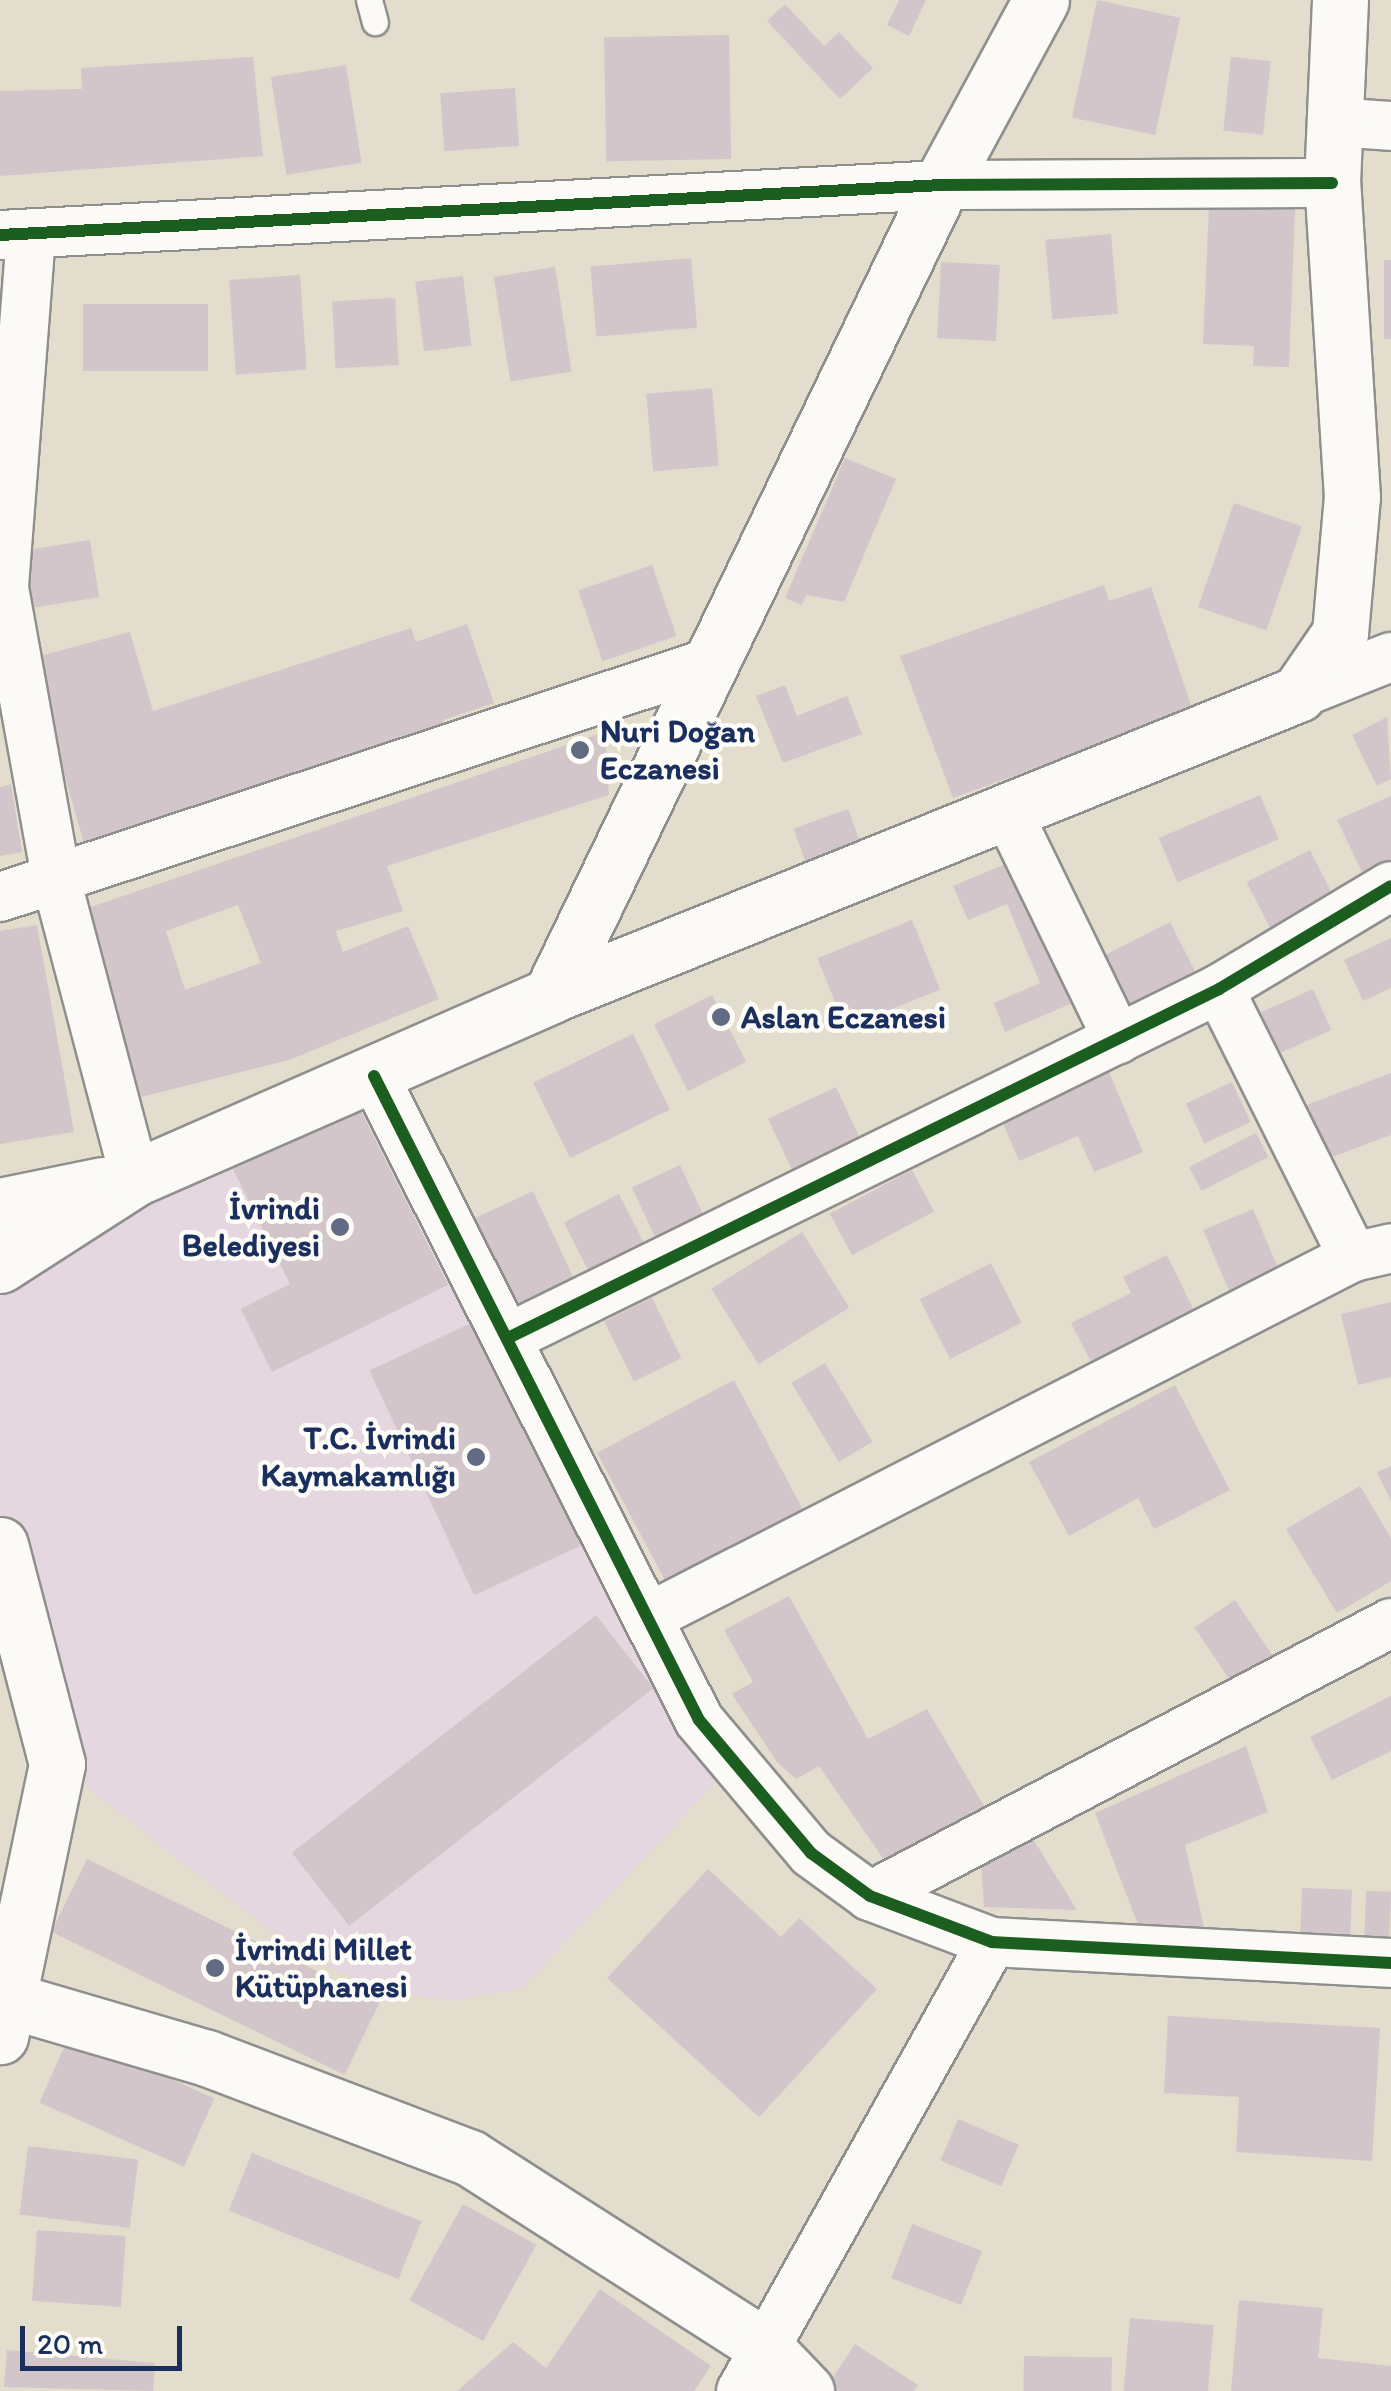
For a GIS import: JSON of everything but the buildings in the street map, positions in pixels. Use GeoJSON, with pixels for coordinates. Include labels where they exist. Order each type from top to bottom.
{"type":"FeatureCollection","features":[{"type":"Feature","properties":{"kind":"main road"},"geometry":{"type":"LineString","coordinates":[[552,995],[941,185],[1041,0]]}},
{"type":"Feature","properties":{"kind":"main road"},"geometry":{"type":"LineString","coordinates":[[0,1264],[135,1178],[552,995],[1298,694],[1340,633],[1352,496],[1332,183],[1340,0]]}},
{"type":"Feature","properties":{"kind":"main road"},"geometry":{"type":"LineString","coordinates":[[0,1206],[135,1178]]}},
{"type":"Feature","properties":{"kind":"main road"},"geometry":{"type":"LineString","coordinates":[[0,1545],[57,1764],[47,1844],[1,2007],[207,2058],[470,2158],[751,2368],[806,2391]]}},
{"type":"Feature","properties":{"kind":"street"},"geometry":{"type":"LineString","coordinates":[[1334,122],[1391,126]]}},
{"type":"Feature","properties":{"kind":"street"},"geometry":{"type":"LineString","coordinates":[[135,1178],[57,883],[4,588],[15,235],[941,185],[1332,183]]}},
{"type":"Feature","properties":{"kind":"street"},"geometry":{"type":"LineString","coordinates":[[1298,694],[1391,657]]}},
{"type":"Feature","properties":{"kind":"street"},"geometry":{"type":"LineString","coordinates":[[0,896],[57,883],[709,663]]}},
{"type":"Feature","properties":{"kind":"street"},"geometry":{"type":"LineString","coordinates":[[1006,812],[1118,1040]]}},
{"type":"Feature","properties":{"kind":"street"},"geometry":{"type":"LineString","coordinates":[[508,1338],[1219,989],[1391,886]]}},
{"type":"Feature","properties":{"kind":"street"},"geometry":{"type":"LineString","coordinates":[[651,1616],[1372,1253],[1219,989]]}},
{"type":"Feature","properties":{"kind":"street"},"geometry":{"type":"LineString","coordinates":[[374,1076],[651,1616],[699,1720],[811,1853],[870,1896],[992,1942],[1391,1963]]}},
{"type":"Feature","properties":{"kind":"street"},"geometry":{"type":"LineString","coordinates":[[870,1896],[1391,1623]]}},
{"type":"Feature","properties":{"kind":"street"},"geometry":{"type":"LineString","coordinates":[[751,2368],[992,1942]]}},
{"type":"Feature","properties":{"kind":"shaded area"},"geometry":{"type":"Polygon","coordinates":[[[374,1076],[734,1763],[521,1989],[450,2001],[386,1990],[306,1959],[57,1764],[0,1545],[0,1265],[374,1076]]]}},
{"type":"Feature","properties":{"kind":"cycle path"},"geometry":{"type":"LineString","coordinates":[[0,235],[941,185],[1332,183]]}},
{"type":"Feature","properties":{"kind":"cycle path"},"geometry":{"type":"LineString","coordinates":[[508,1338],[1219,989],[1391,886]]}},
{"type":"Feature","properties":{"kind":"cycle path"},"geometry":{"type":"LineString","coordinates":[[374,1076],[699,1720],[811,1853],[870,1896],[992,1942],[1391,1963]]}},
{"type":"Feature","properties":{"kind":"place","name":"Nuri Doğan Eczanesi"},"geometry":{"type":"Point","coordinates":[580,750]}},
{"type":"Feature","properties":{"kind":"place","name":"Aslan Eczanesi"},"geometry":{"type":"Point","coordinates":[721,1017]}},
{"type":"Feature","properties":{"kind":"place","name":"İvrindi Belediyesi"},"geometry":{"type":"Point","coordinates":[340,1227]}},
{"type":"Feature","properties":{"kind":"place","name":"T.C. İvrindi Kaymakamlığı"},"geometry":{"type":"Point","coordinates":[476,1457]}},
{"type":"Feature","properties":{"kind":"place","name":"İvrindi Millet Kütüphanesi"},"geometry":{"type":"Point","coordinates":[215,1968]}}]}
